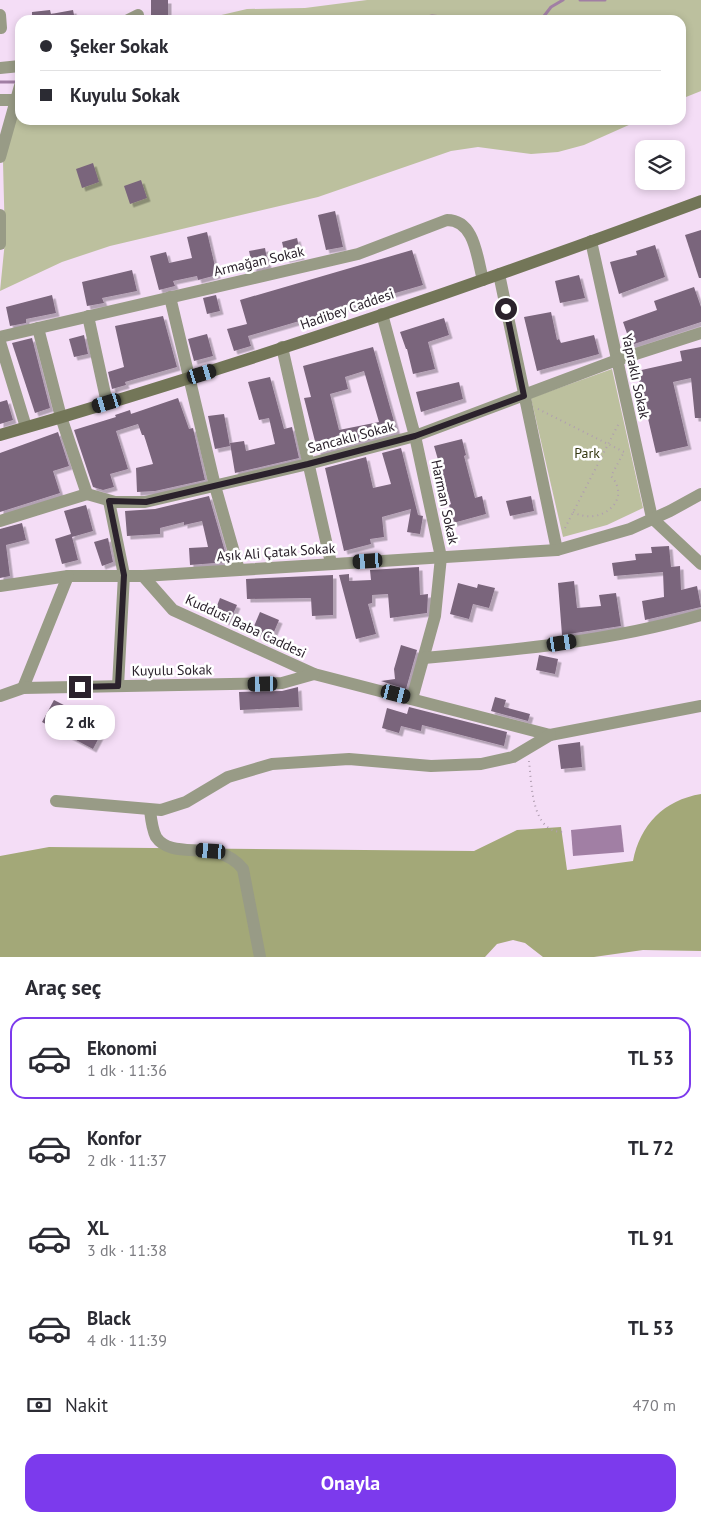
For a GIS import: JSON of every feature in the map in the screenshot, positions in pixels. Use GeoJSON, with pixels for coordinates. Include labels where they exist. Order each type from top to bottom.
{"type":"FeatureCollection","features":[{"type":"Feature","properties":{"kind":"main road","name":"Hadibey Caddesi"},"geometry":{"type":"LineString","coordinates":[[0,435],[282,348],[483,280],[701,201]]}},
{"type":"Feature","properties":{"kind":"street"},"geometry":{"type":"LineString","coordinates":[[0,68],[15,66]]}},
{"type":"Feature","properties":{"kind":"street"},"geometry":{"type":"LineString","coordinates":[[0,100],[15,100]]}},
{"type":"Feature","properties":{"kind":"street"},"geometry":{"type":"LineString","coordinates":[[0,158],[15,104]]}},
{"type":"Feature","properties":{"kind":"street"},"geometry":{"type":"LineString","coordinates":[[0,215],[0,244]]}},
{"type":"Feature","properties":{"kind":"street","name":"Armağan Sokak"},"geometry":{"type":"LineString","coordinates":[[0,336],[358,254],[447,220],[463,224],[469,232],[483,280]]}},
{"type":"Feature","properties":{"kind":"street","name":"Yapraklı Sokak"},"geometry":{"type":"LineString","coordinates":[[591,241],[652,518]]}},
{"type":"Feature","properties":{"kind":"street"},"geometry":{"type":"LineString","coordinates":[[499,274],[557,550]]}},
{"type":"Feature","properties":{"kind":"street"},"geometry":{"type":"LineString","coordinates":[[170,297],[215,486],[239,570]]}},
{"type":"Feature","properties":{"kind":"street","name":"Harman Sokak"},"geometry":{"type":"LineString","coordinates":[[382,314],[415,436],[441,557],[435,616],[412,699]]}},
{"type":"Feature","properties":{"kind":"street"},"geometry":{"type":"LineString","coordinates":[[88,316],[107,403]]}},
{"type":"Feature","properties":{"kind":"street"},"geometry":{"type":"LineString","coordinates":[[0,521],[87,494],[62,417],[38,328]]}},
{"type":"Feature","properties":{"kind":"street","name":"Sancaklı Sokak"},"geometry":{"type":"LineString","coordinates":[[87,494],[109,501],[146,502],[308,464],[415,436],[525,400],[617,360],[701,333]]}},
{"type":"Feature","properties":{"kind":"street"},"geometry":{"type":"LineString","coordinates":[[0,342],[26,427]]}},
{"type":"Feature","properties":{"kind":"street"},"geometry":{"type":"LineString","coordinates":[[282,348],[331,564]]}},
{"type":"Feature","properties":{"kind":"street","name":"Aşık Ali Çatak Sokak"},"geometry":{"type":"LineString","coordinates":[[143,576],[557,550],[605,538],[670,511],[701,494]]}},
{"type":"Feature","properties":{"kind":"street"},"geometry":{"type":"LineString","coordinates":[[109,501],[124,575],[118,686]]}},
{"type":"Feature","properties":{"kind":"street"},"geometry":{"type":"LineString","coordinates":[[652,518],[701,564]]}},
{"type":"Feature","properties":{"kind":"street"},"geometry":{"type":"LineString","coordinates":[[0,586],[68,576],[143,576]]}},
{"type":"Feature","properties":{"kind":"street"},"geometry":{"type":"LineString","coordinates":[[23,688],[68,576]]}},
{"type":"Feature","properties":{"kind":"street","name":"Kuddusi Baba Caddesi"},"geometry":{"type":"LineString","coordinates":[[143,576],[173,610],[314,674],[550,735]]}},
{"type":"Feature","properties":{"kind":"street"},"geometry":{"type":"LineString","coordinates":[[424,658],[594,638],[642,630],[701,615]]}},
{"type":"Feature","properties":{"kind":"street","name":"Kuyulu Sokak"},"geometry":{"type":"LineString","coordinates":[[0,696],[23,688],[282,683],[314,674]]}},
{"type":"Feature","properties":{"kind":"street"},"geometry":{"type":"LineString","coordinates":[[56,801],[150,810],[178,806],[228,778],[272,764],[349,759],[431,766],[464,766],[513,757],[550,735],[701,706]]}},
{"type":"Feature","properties":{"kind":"street"},"geometry":{"type":"LineString","coordinates":[[150,810],[155,834],[165,845],[224,854],[235,860],[243,869],[260,957]]}},
{"type":"Feature","properties":{"kind":"path"},"geometry":{"type":"LineString","coordinates":[[525,400],[608,444],[624,452],[611,476],[616,482],[615,502],[610,510],[598,516],[579,515],[573,512],[608,444],[627,406]]}},
{"type":"Feature","properties":{"kind":"path"},"geometry":{"type":"LineString","coordinates":[[527,749],[537,813],[551,830],[566,832]]}},
{"type":"Feature","properties":{"kind":"green space"},"geometry":{"type":"Polygon","coordinates":[[[367,0],[701,0],[701,91],[686,97],[686,15],[221,15],[247,9],[305,8],[367,0]]]}},
{"type":"Feature","properties":{"kind":"green space"},"geometry":{"type":"Polygon","coordinates":[[[15,122],[15,125],[629,125],[584,145],[558,152],[531,154],[478,147],[451,151],[318,197],[110,246],[62,262],[0,291],[5,241],[3,162],[15,122]]]}},
{"type":"Feature","properties":{"kind":"green space","name":"Park"},"geometry":{"type":"Polygon","coordinates":[[[612,369],[643,508],[607,525],[563,537],[531,398],[612,369]]]}},
{"type":"Feature","properties":{"kind":"green space"},"geometry":{"type":"Polygon","coordinates":[[[701,794],[701,951],[643,950],[594,957],[543,957],[525,943],[513,940],[497,944],[485,957],[0,957],[0,856],[49,847],[474,851],[517,830],[561,827],[567,870],[633,861],[641,836],[656,816],[676,802],[701,794]]]}},
{"type":"Feature","properties":{"kind":"shaded area"},"geometry":{"type":"Polygon","coordinates":[[[621,825],[624,852],[573,856],[571,830],[621,825]]]}},
{"type":"Feature","properties":{"kind":"building"},"geometry":{"type":"Polygon","coordinates":[[[151,0],[168,0],[168,15],[151,15],[151,0]]]}},
{"type":"Feature","properties":{"kind":"building"},"geometry":{"type":"Polygon","coordinates":[[[50,10],[51,14],[73,10],[74,15],[32,15],[32,12],[50,10]]]}},
{"type":"Feature","properties":{"kind":"building"},"geometry":{"type":"Polygon","coordinates":[[[93,163],[99,182],[82,188],[76,169],[93,163]]]}},
{"type":"Feature","properties":{"kind":"building"},"geometry":{"type":"Polygon","coordinates":[[[141,180],[147,198],[130,204],[124,186],[141,180]]]}},
{"type":"Feature","properties":{"kind":"building"},"geometry":{"type":"Polygon","coordinates":[[[335,211],[343,247],[326,250],[318,215],[335,211]]]}},
{"type":"Feature","properties":{"kind":"building"},"geometry":{"type":"Polygon","coordinates":[[[701,230],[701,278],[699,278],[685,235],[701,230]]]}},
{"type":"Feature","properties":{"kind":"building"},"geometry":{"type":"Polygon","coordinates":[[[207,232],[217,275],[198,280],[197,276],[173,281],[175,286],[159,290],[150,256],[166,252],[169,263],[192,258],[187,237],[207,232]]]}},
{"type":"Feature","properties":{"kind":"building"},"geometry":{"type":"Polygon","coordinates":[[[297,238],[301,256],[286,259],[282,242],[297,238]]]}},
{"type":"Feature","properties":{"kind":"building"},"geometry":{"type":"Polygon","coordinates":[[[655,245],[665,277],[619,294],[610,262],[637,255],[636,251],[655,245]]]}},
{"type":"Feature","properties":{"kind":"building"},"geometry":{"type":"Polygon","coordinates":[[[265,248],[268,265],[253,269],[249,251],[265,248]]]}},
{"type":"Feature","properties":{"kind":"building"},"geometry":{"type":"Polygon","coordinates":[[[412,250],[423,285],[248,336],[251,346],[234,351],[227,329],[247,324],[240,300],[412,250]]]}},
{"type":"Feature","properties":{"kind":"building"},"geometry":{"type":"Polygon","coordinates":[[[132,270],[137,291],[102,298],[104,303],[87,306],[82,282],[132,270]]]}},
{"type":"Feature","properties":{"kind":"building"},"geometry":{"type":"Polygon","coordinates":[[[579,275],[585,298],[560,303],[555,281],[579,275]]]}},
{"type":"Feature","properties":{"kind":"building"},"geometry":{"type":"Polygon","coordinates":[[[694,287],[701,307],[701,322],[631,345],[623,322],[657,310],[654,301],[694,287]]]}},
{"type":"Feature","properties":{"kind":"building"},"geometry":{"type":"Polygon","coordinates":[[[52,295],[56,313],[26,319],[26,323],[10,326],[6,307],[52,295]]]}},
{"type":"Feature","properties":{"kind":"building"},"geometry":{"type":"Polygon","coordinates":[[[216,295],[220,311],[207,314],[203,298],[216,295]]]}},
{"type":"Feature","properties":{"kind":"building"},"geometry":{"type":"Polygon","coordinates":[[[551,312],[557,340],[559,339],[561,343],[594,335],[599,354],[537,371],[524,317],[551,312]]]}},
{"type":"Feature","properties":{"kind":"building"},"geometry":{"type":"Polygon","coordinates":[[[163,316],[177,367],[125,382],[126,385],[112,389],[108,372],[124,367],[115,326],[163,316]]]}},
{"type":"Feature","properties":{"kind":"building"},"geometry":{"type":"Polygon","coordinates":[[[444,318],[449,335],[428,342],[435,369],[413,374],[407,349],[400,332],[444,318]]]}},
{"type":"Feature","properties":{"kind":"building"},"geometry":{"type":"Polygon","coordinates":[[[207,334],[213,356],[194,361],[188,339],[207,334]]]}},
{"type":"Feature","properties":{"kind":"building"},"geometry":{"type":"Polygon","coordinates":[[[84,335],[88,354],[74,357],[69,339],[84,335]]]}},
{"type":"Feature","properties":{"kind":"building"},"geometry":{"type":"Polygon","coordinates":[[[32,338],[50,408],[35,413],[12,343],[32,338]]]}},
{"type":"Feature","properties":{"kind":"building"},"geometry":{"type":"Polygon","coordinates":[[[373,347],[397,432],[318,453],[304,398],[311,397],[303,366],[373,347]],[[364,371],[345,377],[348,389],[330,394],[339,430],[379,422],[364,371]]]}},
{"type":"Feature","properties":{"kind":"building"},"geometry":{"type":"Polygon","coordinates":[[[701,347],[701,418],[695,418],[691,378],[673,382],[688,446],[656,453],[637,371],[682,361],[680,351],[701,347]]]}},
{"type":"Feature","properties":{"kind":"building"},"geometry":{"type":"Polygon","coordinates":[[[270,377],[284,429],[292,427],[299,458],[235,473],[230,443],[244,441],[246,451],[275,444],[269,418],[259,420],[248,382],[270,377]]]}},
{"type":"Feature","properties":{"kind":"building"},"geometry":{"type":"Polygon","coordinates":[[[459,382],[463,399],[421,412],[416,392],[459,382]]]}},
{"type":"Feature","properties":{"kind":"building"},"geometry":{"type":"Polygon","coordinates":[[[178,398],[189,429],[193,428],[205,480],[155,491],[137,492],[136,468],[153,464],[144,435],[142,435],[138,424],[116,431],[128,469],[110,474],[114,487],[103,490],[93,487],[74,430],[116,417],[115,415],[130,410],[131,414],[178,398]]]}},
{"type":"Feature","properties":{"kind":"building"},"geometry":{"type":"Polygon","coordinates":[[[7,400],[13,420],[0,424],[0,402],[7,400]]]}},
{"type":"Feature","properties":{"kind":"building"},"geometry":{"type":"Polygon","coordinates":[[[224,414],[230,446],[215,449],[208,416],[224,414]]]}},
{"type":"Feature","properties":{"kind":"building"},"geometry":{"type":"Polygon","coordinates":[[[58,432],[69,466],[53,471],[60,493],[0,512],[0,453],[58,432]]]}},
{"type":"Feature","properties":{"kind":"building"},"geometry":{"type":"Polygon","coordinates":[[[462,439],[466,455],[464,456],[475,498],[482,496],[486,514],[453,523],[449,505],[451,504],[434,446],[462,439]]]}},
{"type":"Feature","properties":{"kind":"building"},"geometry":{"type":"Polygon","coordinates":[[[401,448],[418,515],[423,516],[420,534],[407,532],[411,509],[382,517],[384,537],[370,539],[371,544],[344,551],[325,468],[366,457],[373,488],[391,484],[382,453],[401,448]]]}},
{"type":"Feature","properties":{"kind":"building"},"geometry":{"type":"Polygon","coordinates":[[[209,496],[228,562],[190,565],[189,548],[208,547],[202,521],[184,525],[184,522],[160,528],[160,534],[127,536],[125,511],[155,509],[209,496]]]}},
{"type":"Feature","properties":{"kind":"building"},"geometry":{"type":"Polygon","coordinates":[[[531,496],[534,511],[510,516],[506,501],[531,496]]]}},
{"type":"Feature","properties":{"kind":"building"},"geometry":{"type":"Polygon","coordinates":[[[86,505],[93,531],[72,537],[78,560],[62,564],[55,539],[71,534],[64,511],[86,505]]]}},
{"type":"Feature","properties":{"kind":"building"},"geometry":{"type":"Polygon","coordinates":[[[22,523],[26,540],[6,545],[10,576],[0,578],[0,529],[22,523]]]}},
{"type":"Feature","properties":{"kind":"building"},"geometry":{"type":"Polygon","coordinates":[[[108,538],[113,562],[102,566],[94,542],[108,538]]]}},
{"type":"Feature","properties":{"kind":"building"},"geometry":{"type":"Polygon","coordinates":[[[669,546],[671,567],[680,566],[681,590],[697,586],[701,607],[645,620],[642,601],[664,597],[663,572],[614,576],[612,563],[636,560],[635,554],[652,553],[651,547],[669,546]]]}},
{"type":"Feature","properties":{"kind":"building"},"geometry":{"type":"Polygon","coordinates":[[[419,567],[420,595],[428,594],[427,613],[390,618],[388,594],[372,595],[372,603],[368,604],[376,634],[356,639],[339,575],[349,574],[349,581],[371,580],[370,570],[419,567]]]}},
{"type":"Feature","properties":{"kind":"building"},"geometry":{"type":"Polygon","coordinates":[[[333,575],[333,615],[312,616],[311,598],[247,599],[246,579],[333,575]]]}},
{"type":"Feature","properties":{"kind":"building"},"geometry":{"type":"Polygon","coordinates":[[[574,581],[577,608],[601,606],[599,595],[616,593],[621,626],[562,635],[558,583],[574,581]]]}},
{"type":"Feature","properties":{"kind":"building"},"geometry":{"type":"Polygon","coordinates":[[[458,583],[477,588],[478,584],[495,588],[489,608],[473,604],[469,619],[450,614],[458,583]]]}},
{"type":"Feature","properties":{"kind":"building"},"geometry":{"type":"Polygon","coordinates":[[[220,598],[237,605],[229,623],[213,616],[220,598]]]}},
{"type":"Feature","properties":{"kind":"building"},"geometry":{"type":"Polygon","coordinates":[[[260,612],[279,620],[271,639],[252,631],[260,612]]]}},
{"type":"Feature","properties":{"kind":"building"},"geometry":{"type":"Polygon","coordinates":[[[401,645],[417,650],[406,689],[381,681],[395,679],[394,669],[401,645]]]}},
{"type":"Feature","properties":{"kind":"building"},"geometry":{"type":"Polygon","coordinates":[[[539,655],[558,659],[555,674],[536,670],[539,655]]]}},
{"type":"Feature","properties":{"kind":"building"},"geometry":{"type":"Polygon","coordinates":[[[298,687],[299,707],[240,710],[239,692],[282,691],[298,687]]]}},
{"type":"Feature","properties":{"kind":"building"},"geometry":{"type":"Polygon","coordinates":[[[495,697],[506,700],[504,707],[530,714],[528,721],[491,711],[495,697]]]}},
{"type":"Feature","properties":{"kind":"building"},"geometry":{"type":"Polygon","coordinates":[[[54,700],[105,726],[93,749],[42,722],[54,700]]]}},
{"type":"Feature","properties":{"kind":"building"},"geometry":{"type":"Polygon","coordinates":[[[409,707],[507,732],[504,746],[422,725],[421,731],[401,726],[399,733],[382,728],[387,708],[407,714],[409,707]]]}},
{"type":"Feature","properties":{"kind":"building"},"geometry":{"type":"Polygon","coordinates":[[[580,742],[582,767],[561,769],[558,745],[580,742]]]}},
{"type":"Feature","properties":{"kind":"waterway"},"geometry":{"type":"LineString","coordinates":[[545,15],[551,7],[563,0]]}},
{"type":"Feature","properties":{"kind":"waterway"},"geometry":{"type":"LineString","coordinates":[[580,0],[605,0]]}},
{"type":"Feature","properties":{"kind":"waterway"},"geometry":{"type":"LineString","coordinates":[[0,82],[15,82]]}},
{"type":"Feature","properties":{"kind":"route"},"geometry":{"type":"LineString","coordinates":[[80,687],[118,686],[124,575],[109,501],[125,503],[146,502],[308,464],[415,436],[524,396],[506,309]]}}]}
